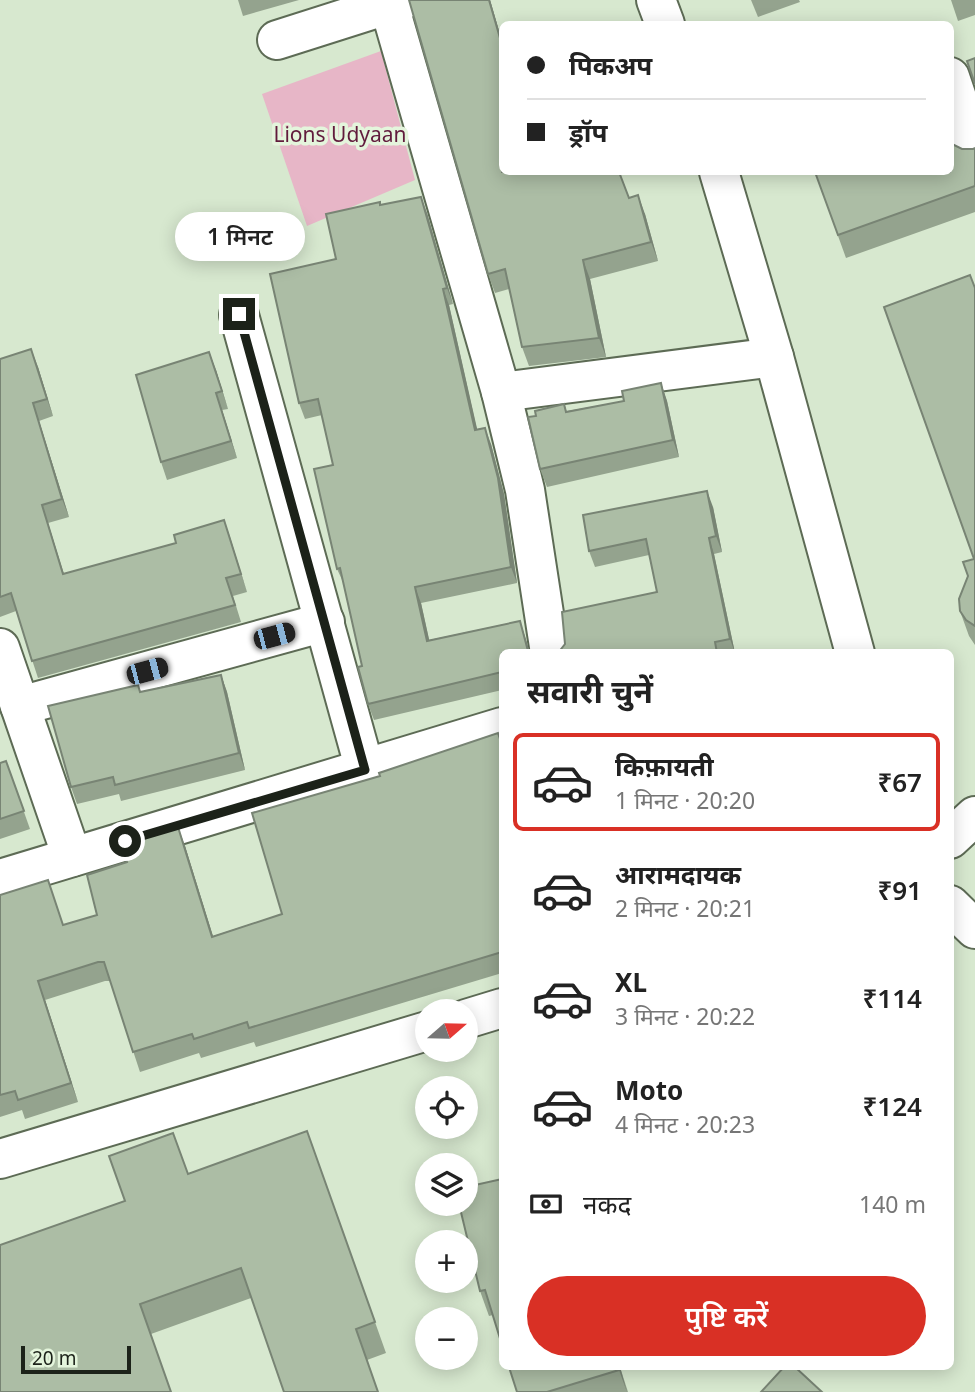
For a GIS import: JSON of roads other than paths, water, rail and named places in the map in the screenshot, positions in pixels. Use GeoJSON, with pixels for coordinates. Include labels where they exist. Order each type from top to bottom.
{"type":"FeatureCollection","features":[{"type":"Feature","properties":{"kind":"street"},"geometry":{"type":"LineString","coordinates":[[656,0],[664,21]]}},
{"type":"Feature","properties":{"kind":"street"},"geometry":{"type":"LineString","coordinates":[[277,40],[396,2],[525,490],[549,649]]}},
{"type":"Feature","properties":{"kind":"street"},"geometry":{"type":"LineString","coordinates":[[954,65],[975,57]]}},
{"type":"Feature","properties":{"kind":"street"},"geometry":{"type":"LineString","coordinates":[[954,88],[975,151]]}},
{"type":"Feature","properties":{"kind":"street"},"geometry":{"type":"LineString","coordinates":[[720,175],[774,357],[854,649]]}},
{"type":"Feature","properties":{"kind":"street"},"geometry":{"type":"LineString","coordinates":[[239,314],[365,770]]}},
{"type":"Feature","properties":{"kind":"street"},"geometry":{"type":"LineString","coordinates":[[501,392],[774,357]]}},
{"type":"Feature","properties":{"kind":"street"},"geometry":{"type":"LineString","coordinates":[[20,706],[324,622]]}},
{"type":"Feature","properties":{"kind":"street"},"geometry":{"type":"LineString","coordinates":[[0,649],[72,857]]}},
{"type":"Feature","properties":{"kind":"street"},"geometry":{"type":"LineString","coordinates":[[0,879],[499,728]]}},
{"type":"Feature","properties":{"kind":"street"},"geometry":{"type":"LineString","coordinates":[[954,835],[975,816]]}},
{"type":"Feature","properties":{"kind":"street"},"geometry":{"type":"LineString","coordinates":[[954,909],[975,929]]}},
{"type":"Feature","properties":{"kind":"street"},"geometry":{"type":"LineString","coordinates":[[478,1015],[499,1009]]}},
{"type":"Feature","properties":{"kind":"street"},"geometry":{"type":"LineString","coordinates":[[0,1159],[415,1035]]}},
{"type":"Feature","properties":{"kind":"park label","name":"Lions Udyaan"},"geometry":{"type":"Point","coordinates":[340,134]}}]}
